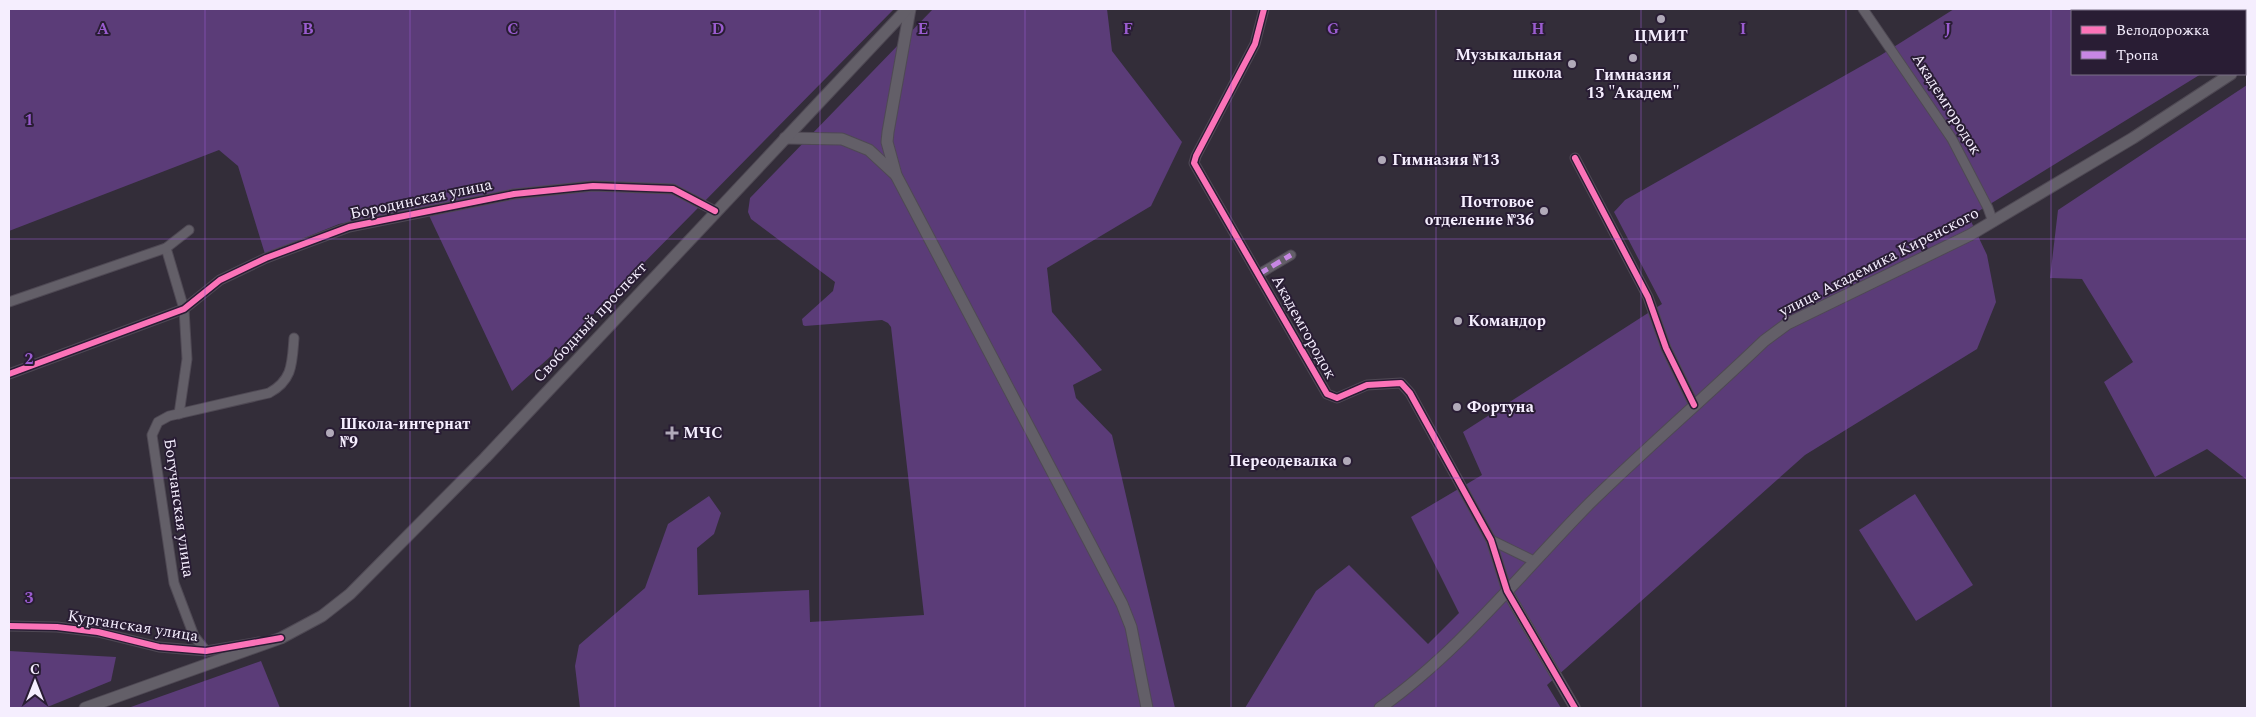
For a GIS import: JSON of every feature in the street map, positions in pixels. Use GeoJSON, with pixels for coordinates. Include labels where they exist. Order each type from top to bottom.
{"type":"FeatureCollection","features":[{"type":"Feature","properties":{"kind":"main road","name":"Свободный проспект"},"geometry":{"type":"LineString","coordinates":[[85,708],[281,638],[322,616],[350,594],[485,458],[715,211],[908,9]]}},
{"type":"Feature","properties":{"kind":"main road"},"geometry":{"type":"LineString","coordinates":[[908,9],[887,142],[896,175],[1122,604],[1131,627],[1147,708]]}},
{"type":"Feature","properties":{"kind":"main road","name":"улица Академика Киренского"},"geometry":{"type":"LineString","coordinates":[[1380,708],[1396,697],[1463,636],[1589,504],[1764,341],[1787,324],[1970,236],[2133,138],[2229,75]]}},
{"type":"Feature","properties":{"kind":"main road"},"geometry":{"type":"LineString","coordinates":[[785,138],[842,139],[869,150],[896,175]]}},
{"type":"Feature","properties":{"kind":"street","name":"Академгородок"},"geometry":{"type":"LineString","coordinates":[[1264,9],[1255,44],[1194,163],[1327,394],[1337,398],[1367,385],[1401,383],[1410,393],[1491,540],[1507,591],[1575,708]]}},
{"type":"Feature","properties":{"kind":"street","name":"Академгородок"},"geometry":{"type":"LineString","coordinates":[[1864,9],[1952,140],[1988,208],[1993,222]]}},
{"type":"Feature","properties":{"kind":"street"},"geometry":{"type":"LineString","coordinates":[[1575,158],[1648,297],[1666,348],[1694,405]]}},
{"type":"Feature","properties":{"kind":"street","name":"Бородинская улица"},"geometry":{"type":"LineString","coordinates":[[9,374],[184,309],[220,280],[266,258],[349,227],[505,196],[593,186],[672,189],[715,211]]}},
{"type":"Feature","properties":{"kind":"street"},"geometry":{"type":"LineString","coordinates":[[9,302],[166,248],[189,230]]}},
{"type":"Feature","properties":{"kind":"street"},"geometry":{"type":"LineString","coordinates":[[166,248],[184,309],[187,358],[179,414]]}},
{"type":"Feature","properties":{"kind":"street","name":"Академгородок"},"geometry":{"type":"LineString","coordinates":[[1258,274],[1291,255]]}},
{"type":"Feature","properties":{"kind":"street","name":"Богучанская улица"},"geometry":{"type":"LineString","coordinates":[[206,651],[194,636],[174,583],[152,435],[158,422],[169,416],[269,393],[279,387],[292,369],[294,338]]}},
{"type":"Feature","properties":{"kind":"street"},"geometry":{"type":"LineString","coordinates":[[1491,540],[1534,561]]}},
{"type":"Feature","properties":{"kind":"street","name":"Курганская улица"},"geometry":{"type":"LineString","coordinates":[[9,626],[98,632],[158,648],[206,651],[281,638]]}},
{"type":"Feature","properties":{"kind":"shaded area"},"geometry":{"type":"Polygon","coordinates":[[[9,9],[894,9],[561,347],[512,391],[425,207],[339,224],[265,254],[238,166],[219,150],[9,231],[9,9]]]}},
{"type":"Feature","properties":{"kind":"shaded area"},"geometry":{"type":"Polygon","coordinates":[[[933,9],[1107,9],[1112,51],[1182,142],[1151,206],[1047,268],[1052,312],[1102,370],[1073,385],[1076,398],[1112,435],[1175,708],[580,708],[575,666],[579,645],[645,588],[668,524],[709,496],[721,513],[714,534],[697,548],[698,595],[809,590],[810,622],[924,615],[891,327],[882,320],[803,325],[802,319],[833,291],[835,282],[751,219],[748,212],[750,198],[933,9]]]}},
{"type":"Feature","properties":{"kind":"shaded area"},"geometry":{"type":"Polygon","coordinates":[[[1954,9],[2247,9],[2246,46],[2246,10],[2071,10],[2071,75],[2199,75],[1969,217],[1987,255],[1996,302],[1977,349],[1805,455],[1547,685],[1561,708],[1245,708],[1316,591],[1349,565],[1428,644],[1459,613],[1411,517],[1482,475],[1463,432],[1662,304],[1614,212],[1625,200],[1881,55],[1954,9]]]}},
{"type":"Feature","properties":{"kind":"shaded area"},"geometry":{"type":"Polygon","coordinates":[[[2247,85],[2247,480],[2207,449],[2155,477],[2104,382],[2133,362],[2082,279],[2050,278],[2058,210],[2247,85]]]}},
{"type":"Feature","properties":{"kind":"shaded area"},"geometry":{"type":"Polygon","coordinates":[[[1915,494],[1973,585],[1916,621],[1859,530],[1915,494]]]}},
{"type":"Feature","properties":{"kind":"shaded area"},"geometry":{"type":"Polygon","coordinates":[[[9,651],[116,657],[111,681],[45,708],[9,708],[9,651]]]}},
{"type":"Feature","properties":{"kind":"shaded area"},"geometry":{"type":"Polygon","coordinates":[[[261,661],[280,708],[128,708],[261,661]]]}},
{"type":"Feature","properties":{"kind":"marked path"},"geometry":{"type":"LineString","coordinates":[[1259,274],[1291,255]]}},
{"type":"Feature","properties":{"kind":"cycle path"},"geometry":{"type":"LineString","coordinates":[[1264,9],[1255,44],[1194,163],[1327,394],[1337,398],[1367,385],[1401,383],[1410,393],[1491,540],[1507,591],[1575,708]]}},
{"type":"Feature","properties":{"kind":"cycle path"},"geometry":{"type":"LineString","coordinates":[[1575,158],[1648,297],[1666,348],[1694,405]]}},
{"type":"Feature","properties":{"kind":"cycle path"},"geometry":{"type":"LineString","coordinates":[[9,374],[184,309],[220,280],[266,258],[349,227],[514,194],[593,186],[673,189],[715,211]]}},
{"type":"Feature","properties":{"kind":"cycle path"},"geometry":{"type":"LineString","coordinates":[[9,626],[57,627],[98,632],[159,647],[206,651],[281,638]]}},
{"type":"Feature","properties":{"kind":"place","name":"ЦМИТ"},"geometry":{"type":"Point","coordinates":[1661,19]}},
{"type":"Feature","properties":{"kind":"place","name":"Гимназия 13 \"Академ\""},"geometry":{"type":"Point","coordinates":[1633,58]}},
{"type":"Feature","properties":{"kind":"place","name":"Музыкальная школа"},"geometry":{"type":"Point","coordinates":[1572,64]}},
{"type":"Feature","properties":{"kind":"place","name":"Гимназия №13"},"geometry":{"type":"Point","coordinates":[1382,160]}},
{"type":"Feature","properties":{"kind":"place","name":"Почтовое отделение №36"},"geometry":{"type":"Point","coordinates":[1544,211]}},
{"type":"Feature","properties":{"kind":"place","name":"Командор"},"geometry":{"type":"Point","coordinates":[1458,321]}},
{"type":"Feature","properties":{"kind":"place","name":"Фортуна"},"geometry":{"type":"Point","coordinates":[1457,407]}},
{"type":"Feature","properties":{"kind":"place","name":"Школа-интернат №9"},"geometry":{"type":"Point","coordinates":[330,433]}},
{"type":"Feature","properties":{"kind":"place","name":"МЧС"},"geometry":{"type":"Point","coordinates":[672,433]}},
{"type":"Feature","properties":{"kind":"place","name":"Переодевалка"},"geometry":{"type":"Point","coordinates":[1347,461]}}]}
